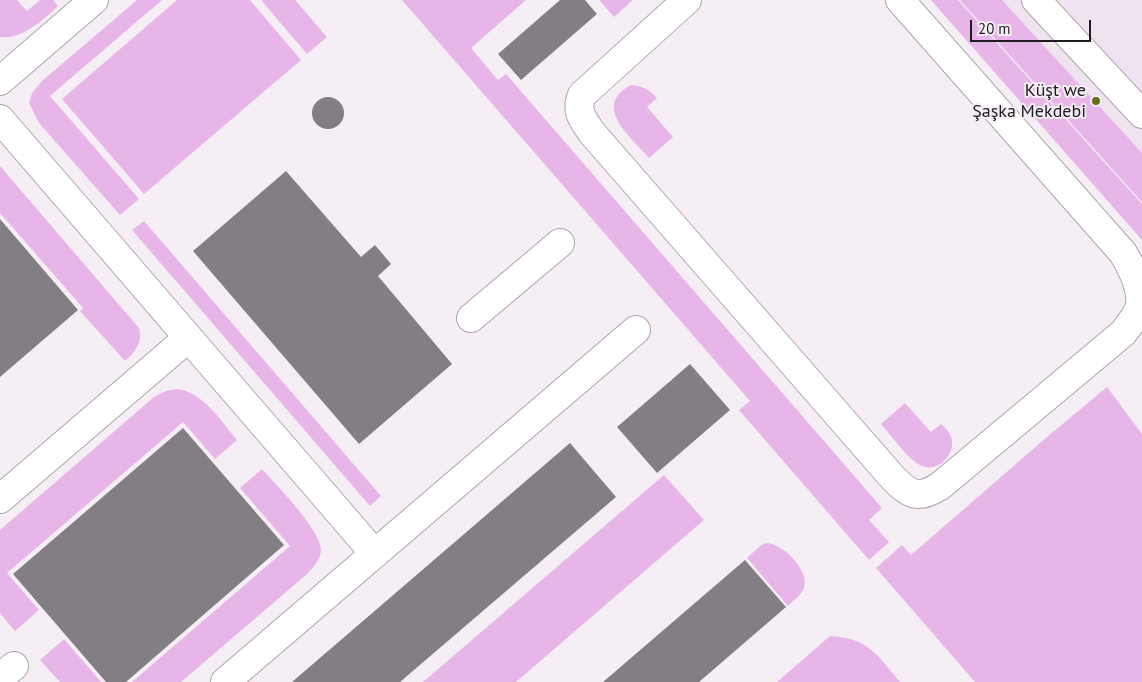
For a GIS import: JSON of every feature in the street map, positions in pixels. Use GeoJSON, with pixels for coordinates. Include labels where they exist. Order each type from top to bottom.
{"type":"FeatureCollection","features":[{"type":"Feature","properties":{"kind":"lane"},"geometry":{"type":"LineString","coordinates":[[0,81],[94,0]]}},
{"type":"Feature","properties":{"kind":"lane"},"geometry":{"type":"LineString","coordinates":[[686,0],[582,94],[578,105],[580,116],[592,134],[893,478],[905,490],[915,495],[928,494],[940,486],[1116,339],[1128,326],[1140,305],[1140,291],[1134,271],[1123,253],[900,0]]}},
{"type":"Feature","properties":{"kind":"lane"},"geometry":{"type":"LineString","coordinates":[[1036,0],[1142,114]]}},
{"type":"Feature","properties":{"kind":"lane"},"geometry":{"type":"LineString","coordinates":[[0,119],[375,554]]}},
{"type":"Feature","properties":{"kind":"lane"},"geometry":{"type":"LineString","coordinates":[[471,318],[560,243]]}},
{"type":"Feature","properties":{"kind":"lane"},"geometry":{"type":"LineString","coordinates":[[225,682],[636,330]]}},
{"type":"Feature","properties":{"kind":"lane"},"geometry":{"type":"LineString","coordinates":[[0,499],[188,338]]}},
{"type":"Feature","properties":{"kind":"shaded area"},"geometry":{"type":"Polygon","coordinates":[[[0,0],[17,0],[27,11],[40,0],[53,0],[58,6],[32,28],[16,35],[0,37],[0,0]]]}},
{"type":"Feature","properties":{"kind":"shaded area"},"geometry":{"type":"Polygon","coordinates":[[[137,0],[162,0],[50,96],[139,199],[120,215],[39,123],[29,103],[32,93],[42,81],[137,0]]]}},
{"type":"Feature","properties":{"kind":"shaded area"},"geometry":{"type":"Polygon","coordinates":[[[177,0],[250,0],[301,60],[144,194],[62,99],[177,0]]]}},
{"type":"Feature","properties":{"kind":"shaded area"},"geometry":{"type":"Polygon","coordinates":[[[261,0],[295,0],[327,37],[307,54],[261,0]]]}},
{"type":"Feature","properties":{"kind":"shaded area"},"geometry":{"type":"Polygon","coordinates":[[[402,0],[526,0],[471,48],[498,80],[506,74],[882,508],[869,520],[889,542],[869,560],[739,410],[750,401],[402,0]]]}},
{"type":"Feature","properties":{"kind":"shaded area"},"geometry":{"type":"Polygon","coordinates":[[[599,0],[633,0],[614,17],[599,0]]]}},
{"type":"Feature","properties":{"kind":"shaded area"},"geometry":{"type":"Polygon","coordinates":[[[931,0],[958,0],[1142,204],[1142,240],[931,0]]]}},
{"type":"Feature","properties":{"kind":"shaded area","name":"Küşt we Şaşka Mekdebi"},"geometry":{"type":"Polygon","coordinates":[[[959,0],[1142,0],[1142,202],[959,0]]]}},
{"type":"Feature","properties":{"kind":"shaded area"},"geometry":{"type":"Polygon","coordinates":[[[960,0],[1002,0],[1142,153],[1142,202],[960,0]]]}},
{"type":"Feature","properties":{"kind":"shaded area"},"geometry":{"type":"Polygon","coordinates":[[[631,85],[645,88],[657,98],[647,107],[673,137],[649,158],[625,131],[614,112],[614,102],[620,93],[631,85]]]}},
{"type":"Feature","properties":{"kind":"shaded area"},"geometry":{"type":"Polygon","coordinates":[[[0,166],[139,328],[139,343],[125,361],[80,311],[83,308],[0,213],[0,166]]]}},
{"type":"Feature","properties":{"kind":"shaded area"},"geometry":{"type":"Polygon","coordinates":[[[144,221],[381,496],[370,506],[132,230],[144,221]]]}},
{"type":"Feature","properties":{"kind":"shaded area"},"geometry":{"type":"Polygon","coordinates":[[[1107,387],[1142,434],[1142,682],[975,682],[876,568],[902,545],[911,555],[1107,387]]]}},
{"type":"Feature","properties":{"kind":"shaded area"},"geometry":{"type":"Polygon","coordinates":[[[177,389],[186,391],[203,401],[237,440],[215,459],[183,422],[7,573],[39,610],[15,631],[0,613],[0,530],[154,397],[166,391],[177,389]]]}},
{"type":"Feature","properties":{"kind":"shaded area"},"geometry":{"type":"Polygon","coordinates":[[[905,403],[931,432],[941,424],[949,433],[952,446],[948,457],[939,465],[928,467],[917,463],[881,424],[905,403]]]}},
{"type":"Feature","properties":{"kind":"shaded area"},"geometry":{"type":"Polygon","coordinates":[[[262,469],[305,519],[319,540],[320,557],[316,564],[306,575],[181,682],[132,682],[290,546],[240,488],[262,469]]]}},
{"type":"Feature","properties":{"kind":"shaded area"},"geometry":{"type":"Polygon","coordinates":[[[664,475],[704,520],[516,682],[423,682],[664,475]]]}},
{"type":"Feature","properties":{"kind":"shaded area"},"geometry":{"type":"Polygon","coordinates":[[[766,543],[773,544],[787,553],[794,559],[803,574],[805,581],[803,591],[788,606],[747,558],[766,543]]]}},
{"type":"Feature","properties":{"kind":"shaded area"},"geometry":{"type":"Polygon","coordinates":[[[830,636],[843,637],[863,644],[878,656],[900,682],[777,682],[830,636]]]}},
{"type":"Feature","properties":{"kind":"shaded area"},"geometry":{"type":"Polygon","coordinates":[[[64,639],[101,682],[60,682],[40,660],[64,639]]]}},
{"type":"Feature","properties":{"kind":"building"},"geometry":{"type":"Polygon","coordinates":[[[560,0],[585,0],[597,14],[521,80],[498,54],[560,0]]]}},
{"type":"Feature","properties":{"kind":"building"},"geometry":{"type":"Polygon","coordinates":[[[328,97],[334,98],[339,102],[343,107],[343,119],[339,124],[334,128],[328,129],[322,128],[317,124],[313,119],[312,113],[313,107],[317,102],[322,98],[328,97]]]}},
{"type":"Feature","properties":{"kind":"building"},"geometry":{"type":"Polygon","coordinates":[[[286,171],[361,257],[375,245],[391,264],[378,276],[452,364],[359,444],[193,251],[286,171]]]}},
{"type":"Feature","properties":{"kind":"building"},"geometry":{"type":"Polygon","coordinates":[[[0,219],[78,310],[0,377],[0,219]]]}},
{"type":"Feature","properties":{"kind":"building"},"geometry":{"type":"Polygon","coordinates":[[[690,364],[730,410],[657,473],[617,427],[690,364]]]}},
{"type":"Feature","properties":{"kind":"building"},"geometry":{"type":"Polygon","coordinates":[[[183,428],[284,545],[126,682],[106,682],[13,574],[183,428]]]}},
{"type":"Feature","properties":{"kind":"building"},"geometry":{"type":"Polygon","coordinates":[[[570,443],[616,497],[400,682],[292,682],[570,443]]]}},
{"type":"Feature","properties":{"kind":"building"},"geometry":{"type":"Polygon","coordinates":[[[745,560],[786,607],[699,682],[603,682],[745,560]]]}},
{"type":"Feature","properties":{"kind":"place","name":"Küşt we Şaşka Mekdebi"},"geometry":{"type":"Point","coordinates":[1096,101]}}]}
